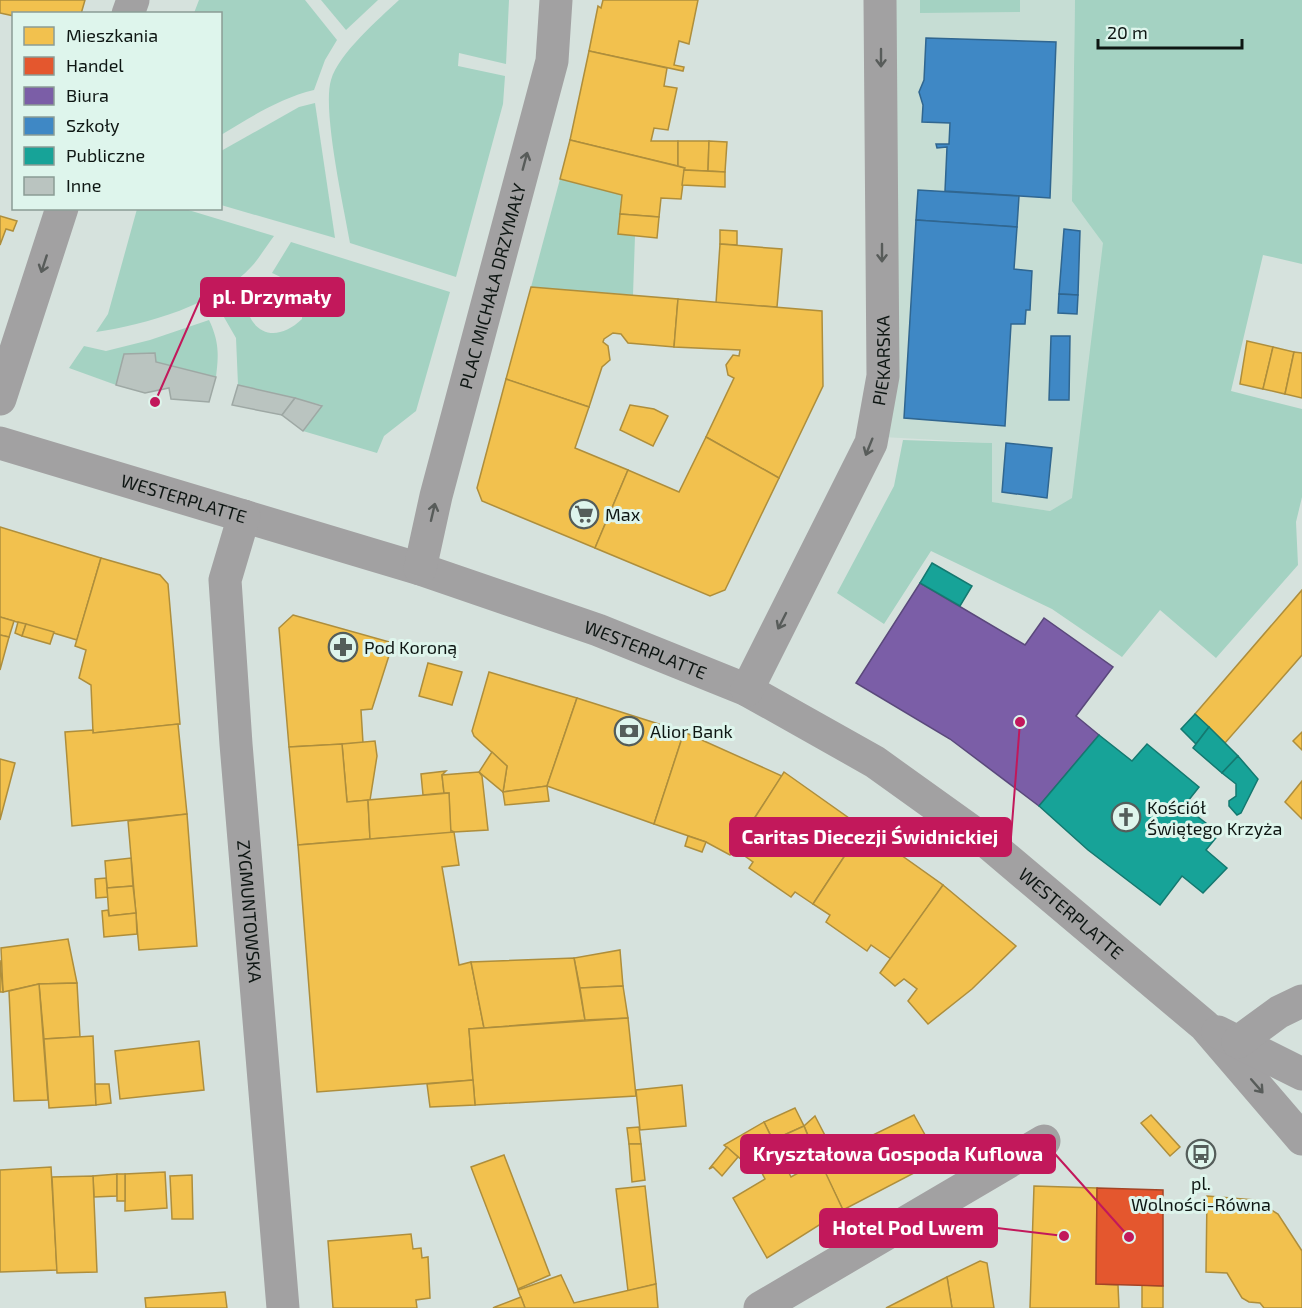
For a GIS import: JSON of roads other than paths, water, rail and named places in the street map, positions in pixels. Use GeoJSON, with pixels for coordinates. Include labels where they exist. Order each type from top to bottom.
{"type":"FeatureCollection","features":[{"type":"Feature","properties":{"kind":"street","name":"PLAC MICHAŁA DRZYMAŁY"},"geometry":{"type":"LineString","coordinates":[[420,569],[436,496],[552,61],[555,0]]}},
{"type":"Feature","properties":{"kind":"street","name":"PIEKARSKA"},"geometry":{"type":"LineString","coordinates":[[747,690],[872,443],[883,376],[880,0]]}},
{"type":"Feature","properties":{"kind":"street"},"geometry":{"type":"LineString","coordinates":[[0,399],[61,210]]}},
{"type":"Feature","properties":{"kind":"street","name":"WESTERPLATTE"},"geometry":{"type":"LineString","coordinates":[[0,443],[420,569],[598,630],[747,690],[875,762],[988,843],[1205,1026],[1302,1139]]}},
{"type":"Feature","properties":{"kind":"street","name":"ZYGMUNTOWSKA"},"geometry":{"type":"LineString","coordinates":[[244,516],[225,580],[237,756],[283,1308]]}},
{"type":"Feature","properties":{"kind":"street"},"geometry":{"type":"LineString","coordinates":[[1238,1042],[1279,1012],[1302,1000]]}},
{"type":"Feature","properties":{"kind":"street","name":"WESTERPLATTE"},"geometry":{"type":"LineString","coordinates":[[1205,1026],[1302,1074]]}},
{"type":"Feature","properties":{"kind":"street"},"geometry":{"type":"LineString","coordinates":[[760,1308],[1044,1140]]}},
{"type":"Feature","properties":{"kind":"place","name":"pl. Drzymały"},"geometry":{"type":"Point","coordinates":[155,402]}},
{"type":"Feature","properties":{"kind":"place","name":"Max"},"geometry":{"type":"Point","coordinates":[584,514]}},
{"type":"Feature","properties":{"kind":"place","name":"Pod Koroną"},"geometry":{"type":"Point","coordinates":[343,647]}},
{"type":"Feature","properties":{"kind":"place","name":"Caritas Diecezji Świdnickiej"},"geometry":{"type":"Point","coordinates":[1020,722]}},
{"type":"Feature","properties":{"kind":"place","name":"Alior Bank"},"geometry":{"type":"Point","coordinates":[629,731]}},
{"type":"Feature","properties":{"kind":"place","name":"Kościół Świętego Krzyża"},"geometry":{"type":"Point","coordinates":[1126,817]}},
{"type":"Feature","properties":{"kind":"place","name":"pl. Wolności-Równa"},"geometry":{"type":"Point","coordinates":[1201,1154]}},
{"type":"Feature","properties":{"kind":"place","name":"Hotel Pod Lwem"},"geometry":{"type":"Point","coordinates":[1064,1236]}},
{"type":"Feature","properties":{"kind":"place","name":"Kryształowa Gospoda Kuflowa"},"geometry":{"type":"Point","coordinates":[1129,1237]}}]}
